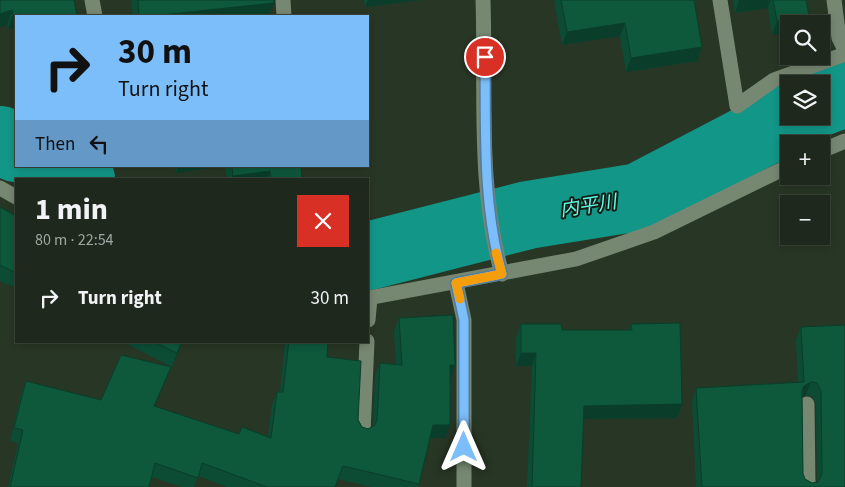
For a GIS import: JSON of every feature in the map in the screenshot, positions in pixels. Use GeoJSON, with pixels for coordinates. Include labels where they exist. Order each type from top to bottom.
{"type":"FeatureCollection","features":[{"type":"Feature","properties":{"kind":"street"},"geometry":{"type":"LineString","coordinates":[[92,0],[95,15]]}},
{"type":"Feature","properties":{"kind":"street"},"geometry":{"type":"LineString","coordinates":[[283,0],[284,15]]}},
{"type":"Feature","properties":{"kind":"street"},"geometry":{"type":"LineString","coordinates":[[484,0],[487,194],[495,248],[502,274]]}},
{"type":"Feature","properties":{"kind":"street"},"geometry":{"type":"LineString","coordinates":[[720,0],[737,106],[774,80],[845,54]]}},
{"type":"Feature","properties":{"kind":"street"},"geometry":{"type":"LineString","coordinates":[[834,0],[839,38],[845,50]]}},
{"type":"Feature","properties":{"kind":"street"},"geometry":{"type":"LineString","coordinates":[[830,147],[845,141]]}},
{"type":"Feature","properties":{"kind":"street"},"geometry":{"type":"LineString","coordinates":[[369,298],[576,259],[654,232],[780,170]]}},
{"type":"Feature","properties":{"kind":"street"},"geometry":{"type":"LineString","coordinates":[[0,188],[15,196]]}},
{"type":"Feature","properties":{"kind":"street"},"geometry":{"type":"LineString","coordinates":[[456,283],[464,320],[464,487]]}},
{"type":"Feature","properties":{"kind":"street"},"geometry":{"type":"LineString","coordinates":[[364,434],[366,343]]}},
{"type":"Feature","properties":{"kind":"street"},"geometry":{"type":"LineString","coordinates":[[807,404],[808,487]]}},
{"type":"Feature","properties":{"kind":"building"},"geometry":{"type":"Polygon","coordinates":[[[0,0],[74,0],[77,15],[13,15],[12,10],[0,14],[0,0]]]}},
{"type":"Feature","properties":{"kind":"building"},"geometry":{"type":"Polygon","coordinates":[[[138,0],[274,0],[274,3],[161,15],[139,15],[138,0]]]}},
{"type":"Feature","properties":{"kind":"building"},"geometry":{"type":"Polygon","coordinates":[[[561,0],[694,0],[702,47],[631,58],[625,23],[567,32],[561,0]]]}},
{"type":"Feature","properties":{"kind":"building"},"geometry":{"type":"Polygon","coordinates":[[[773,0],[806,0],[809,15],[780,15],[780,21],[777,21],[773,0]]]}},
{"type":"Feature","properties":{"kind":"building"},"geometry":{"type":"Polygon","coordinates":[[[232,167],[301,167],[302,178],[271,178],[270,171],[233,176],[232,167]]]}},
{"type":"Feature","properties":{"kind":"building"},"geometry":{"type":"Polygon","coordinates":[[[0,207],[15,215],[15,272],[0,265],[0,207]]]}},
{"type":"Feature","properties":{"kind":"building"},"geometry":{"type":"Polygon","coordinates":[[[453,315],[455,365],[450,365],[450,425],[433,425],[419,484],[343,466],[335,487],[267,487],[202,463],[198,478],[155,463],[149,487],[10,487],[23,430],[14,428],[26,381],[101,400],[121,355],[171,367],[154,406],[239,434],[242,427],[271,438],[277,392],[283,392],[289,343],[328,343],[327,357],[361,361],[358,420],[362,427],[368,429],[375,425],[377,420],[380,363],[402,365],[399,318],[453,315]]]}},
{"type":"Feature","properties":{"kind":"building"},"geometry":{"type":"Polygon","coordinates":[[[680,323],[682,404],[584,406],[581,487],[532,487],[536,353],[521,353],[521,324],[561,324],[562,330],[632,330],[631,324],[680,323]]]}},
{"type":"Feature","properties":{"kind":"building"},"geometry":{"type":"Polygon","coordinates":[[[845,325],[845,487],[702,487],[696,388],[804,382],[801,327],[845,325]],[[811,382],[804,386],[802,391],[803,474],[805,479],[812,483],[818,482],[822,474],[821,391],[817,383],[811,382]]]}},
{"type":"Feature","properties":{"kind":"building"},"geometry":{"type":"Polygon","coordinates":[[[156,343],[181,343],[177,353],[156,343]]]}},
{"type":"Feature","properties":{"kind":"waterway","name":"内平川"},"geometry":{"type":"LineString","coordinates":[[830,99],[845,93]]}},
{"type":"Feature","properties":{"kind":"waterway","name":"内平川"},"geometry":{"type":"LineString","coordinates":[[369,256],[528,215],[639,197],[780,123]]}},
{"type":"Feature","properties":{"kind":"waterway","name":"内平川"},"geometry":{"type":"LineString","coordinates":[[0,140],[15,148]]}},
{"type":"Feature","properties":{"kind":"waterway","name":"内平川"},"geometry":{"type":"LineString","coordinates":[[57,167],[79,178]]}},
{"type":"Feature","properties":{"kind":"slow traffic"},"geometry":{"type":"LineString","coordinates":[[460,299],[456,283],[502,274],[496,253]]}},
{"type":"Feature","properties":{"kind":"route"},"geometry":{"type":"LineString","coordinates":[[464,447],[464,320],[456,283],[502,274],[495,248],[487,194],[485,57]]}}]}
